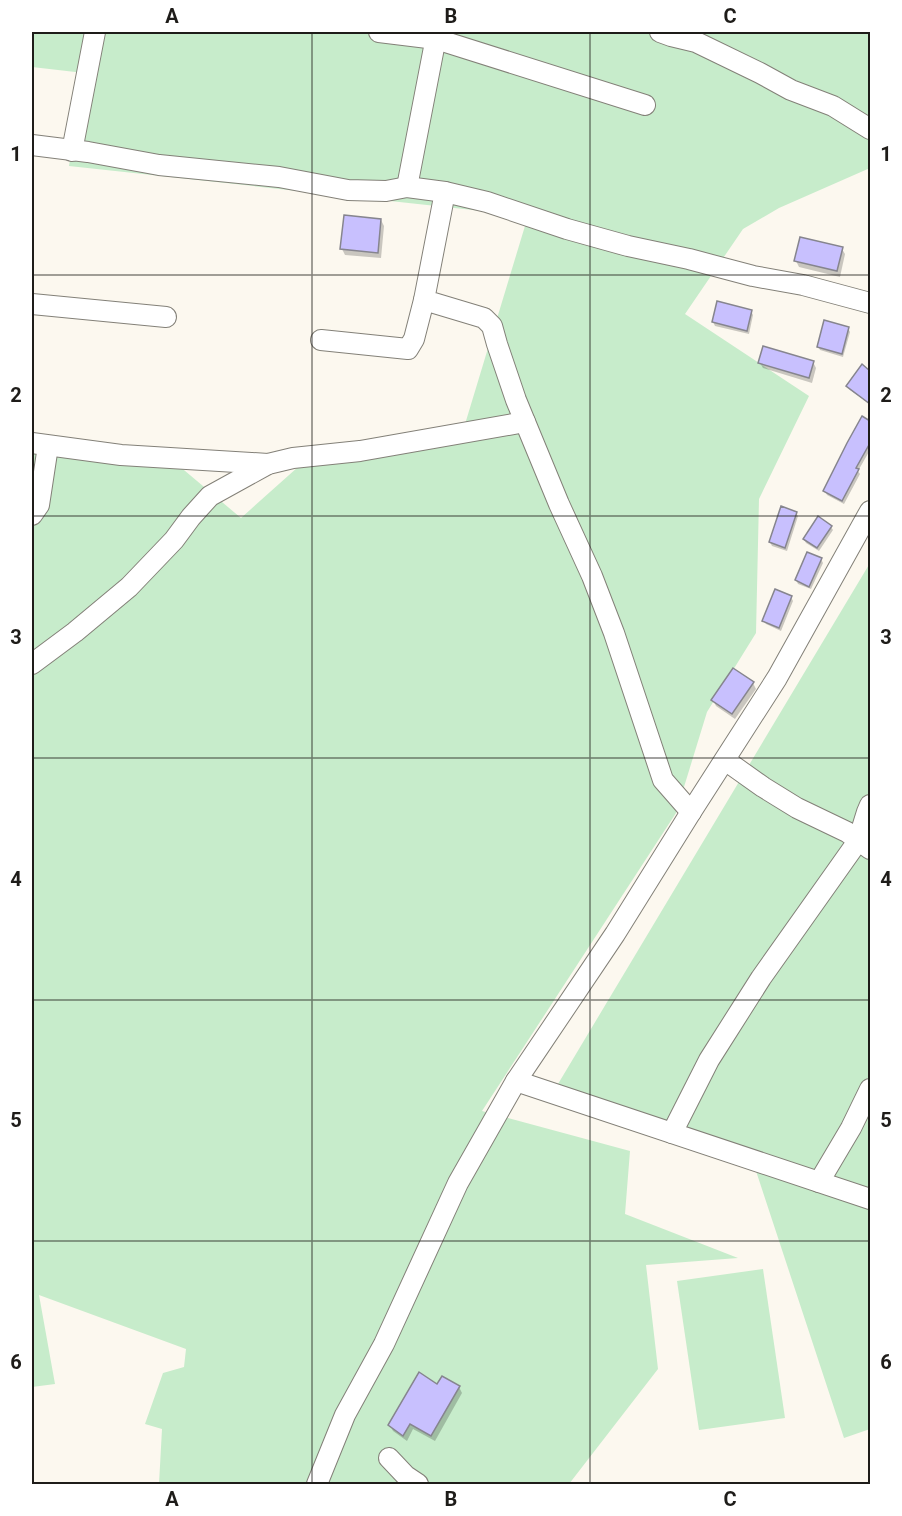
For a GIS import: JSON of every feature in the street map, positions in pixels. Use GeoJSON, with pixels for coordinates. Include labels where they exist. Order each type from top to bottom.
{"type":"FeatureCollection","features":[{"type":"Feature","properties":{"kind":"street"},"geometry":{"type":"LineString","coordinates":[[72,151],[95,32]]}},
{"type":"Feature","properties":{"kind":"street"},"geometry":{"type":"LineString","coordinates":[[379,32],[437,35],[645,105]]}},
{"type":"Feature","properties":{"kind":"street"},"geometry":{"type":"LineString","coordinates":[[660,32],[671,36],[700,37],[791,90],[833,106],[870,129]]}},
{"type":"Feature","properties":{"kind":"street"},"geometry":{"type":"LineString","coordinates":[[407,187],[437,35]]}},
{"type":"Feature","properties":{"kind":"street"},"geometry":{"type":"LineString","coordinates":[[32,145],[159,165],[279,177],[348,190],[386,191],[407,187],[445,192],[487,202],[567,229],[628,246],[753,276],[803,285],[870,303]]}},
{"type":"Feature","properties":{"kind":"street"},"geometry":{"type":"LineString","coordinates":[[321,340],[408,349],[414,339],[424,300],[445,192]]}},
{"type":"Feature","properties":{"kind":"street"},"geometry":{"type":"LineString","coordinates":[[424,300],[483,318],[492,326],[509,382],[525,422],[596,585],[663,780],[691,813]]}},
{"type":"Feature","properties":{"kind":"street"},"geometry":{"type":"LineString","coordinates":[[32,304],[166,317]]}},
{"type":"Feature","properties":{"kind":"street"},"geometry":{"type":"LineString","coordinates":[[32,664],[129,587],[174,540],[210,496],[268,464],[293,458],[360,451],[525,422]]}},
{"type":"Feature","properties":{"kind":"street"},"geometry":{"type":"LineString","coordinates":[[32,515],[39,505],[40,444],[121,455],[268,464]]}},
{"type":"Feature","properties":{"kind":"street"},"geometry":{"type":"LineString","coordinates":[[317,1485],[345,1414],[384,1344],[458,1183],[516,1081],[615,934],[777,678],[870,511]]}},
{"type":"Feature","properties":{"kind":"street"},"geometry":{"type":"LineString","coordinates":[[725,760],[797,808],[847,832],[864,845]]}},
{"type":"Feature","properties":{"kind":"street"},"geometry":{"type":"LineString","coordinates":[[672,1133],[714,1051],[761,978],[864,845],[867,812],[870,805]]}},
{"type":"Feature","properties":{"kind":"street"},"geometry":{"type":"LineString","coordinates":[[516,1081],[870,1199]]}},
{"type":"Feature","properties":{"kind":"street"},"geometry":{"type":"LineString","coordinates":[[819,1182],[870,1089]]}},
{"type":"Feature","properties":{"kind":"street"},"geometry":{"type":"LineString","coordinates":[[389,1458],[418,1485]]}},
{"type":"Feature","properties":{"kind":"green space"},"geometry":{"type":"Polygon","coordinates":[[[32,32],[870,32],[870,168],[779,208],[743,229],[685,314],[809,396],[759,499],[756,633],[707,712],[676,813],[482,1111],[630,1151],[625,1214],[738,1258],[646,1265],[658,1369],[569,1484],[159,1484],[162,1429],[145,1424],[163,1373],[184,1367],[186,1349],[39,1295],[55,1384],[32,1387],[32,453],[178,465],[241,518],[298,467],[459,444],[528,216],[69,166],[84,73],[32,67],[32,32]]]}},
{"type":"Feature","properties":{"kind":"green space"},"geometry":{"type":"Polygon","coordinates":[[[870,563],[870,1429],[844,1438],[756,1171],[555,1089],[870,563]]]}},
{"type":"Feature","properties":{"kind":"green space"},"geometry":{"type":"Polygon","coordinates":[[[763,1269],[785,1418],[699,1430],[677,1281],[763,1269]]]}},
{"type":"Feature","properties":{"kind":"building"},"geometry":{"type":"Polygon","coordinates":[[[344,215],[381,219],[378,253],[340,249],[344,215]]]}},
{"type":"Feature","properties":{"kind":"building"},"geometry":{"type":"Polygon","coordinates":[[[800,237],[843,247],[837,271],[794,261],[800,237]]]}},
{"type":"Feature","properties":{"kind":"building"},"geometry":{"type":"Polygon","coordinates":[[[717,301],[752,310],[747,331],[712,322],[717,301]]]}},
{"type":"Feature","properties":{"kind":"building"},"geometry":{"type":"Polygon","coordinates":[[[824,320],[849,327],[842,354],[817,347],[824,320]]]}},
{"type":"Feature","properties":{"kind":"building"},"geometry":{"type":"Polygon","coordinates":[[[763,346],[814,361],[809,378],[758,363],[763,346]]]}},
{"type":"Feature","properties":{"kind":"building"},"geometry":{"type":"Polygon","coordinates":[[[862,364],[870,371],[870,404],[846,386],[862,364]]]}},
{"type":"Feature","properties":{"kind":"building"},"geometry":{"type":"Polygon","coordinates":[[[862,416],[870,421],[870,443],[842,501],[823,491],[862,416]]]}},
{"type":"Feature","properties":{"kind":"building"},"geometry":{"type":"Polygon","coordinates":[[[781,506],[797,512],[785,548],[769,542],[781,506]]]}},
{"type":"Feature","properties":{"kind":"building"},"geometry":{"type":"Polygon","coordinates":[[[818,516],[832,526],[817,548],[803,539],[818,516]]]}},
{"type":"Feature","properties":{"kind":"building"},"geometry":{"type":"Polygon","coordinates":[[[807,552],[822,558],[809,587],[795,580],[807,552]]]}},
{"type":"Feature","properties":{"kind":"building"},"geometry":{"type":"Polygon","coordinates":[[[775,589],[792,596],[779,628],[762,621],[775,589]]]}},
{"type":"Feature","properties":{"kind":"building"},"geometry":{"type":"Polygon","coordinates":[[[733,668],[754,682],[732,714],[711,700],[733,668]]]}},
{"type":"Feature","properties":{"kind":"building"},"geometry":{"type":"Polygon","coordinates":[[[419,1372],[437,1384],[442,1376],[460,1386],[431,1436],[410,1424],[403,1436],[388,1425],[419,1372]]]}}]}
